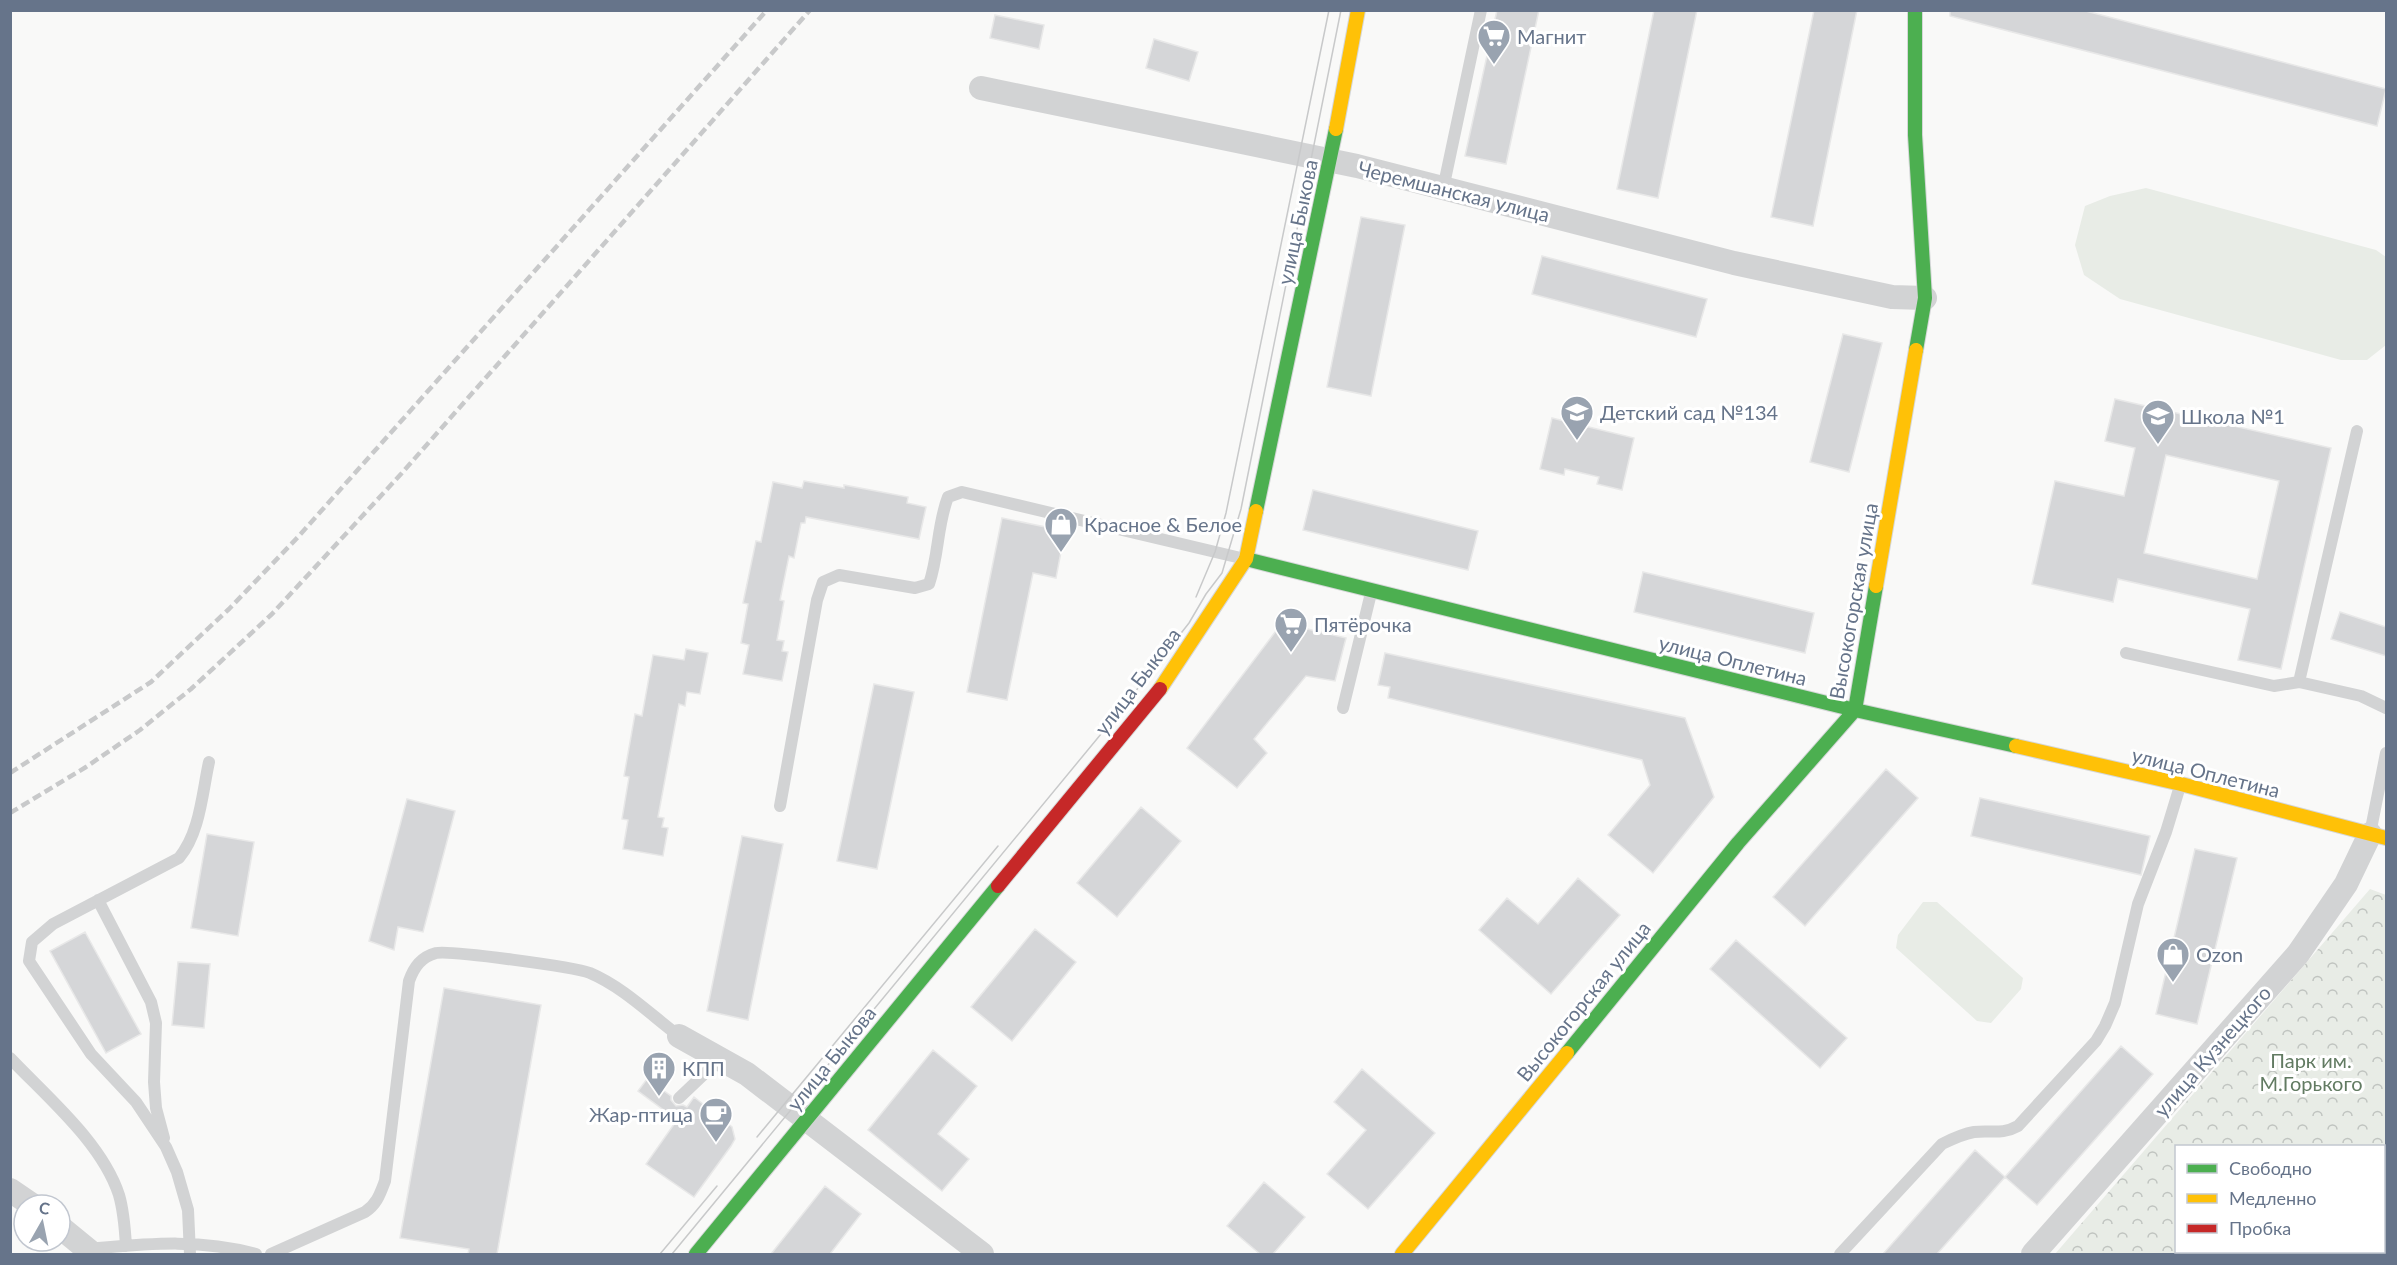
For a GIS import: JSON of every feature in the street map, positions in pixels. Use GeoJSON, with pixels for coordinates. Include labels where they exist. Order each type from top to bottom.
{"type":"FeatureCollection","features":[{"type":"Feature","properties":{"kind":"street","name":"улица Быкова"},"geometry":{"type":"LineString","coordinates":[[696,1254],[1167,680],[1246,559],[1330,160],[1358,10]]}},
{"type":"Feature","properties":{"kind":"street","name":"Высокогорская улица"},"geometry":{"type":"LineString","coordinates":[[1402,1254],[1656,939],[1815,752],[1854,710],[1925,298],[1915,135],[1916,10]]}},
{"type":"Feature","properties":{"kind":"street","name":"Черемшанская улица"},"geometry":{"type":"LineString","coordinates":[[981,88],[1330,160],[1734,263],[1892,297],[1925,298]]}},
{"type":"Feature","properties":{"kind":"street","name":"улица Оплетина"},"geometry":{"type":"LineString","coordinates":[[1246,559],[1854,710],[2181,784],[2378,836]]}},
{"type":"Feature","properties":{"kind":"street","name":"улица Кузнецкого"},"geometry":{"type":"LineString","coordinates":[[2033,1254],[2298,954],[2378,836]]}},
{"type":"Feature","properties":{"kind":"street"},"geometry":{"type":"LineString","coordinates":[[679,1036],[747,1074],[982,1254]]}},
{"type":"Feature","properties":{"kind":"street"},"geometry":{"type":"LineString","coordinates":[[72,1237],[91,1252]]}},
{"type":"Feature","properties":{"kind":"lane"},"geometry":{"type":"LineString","coordinates":[[1443,189],[1481,10]]}},
{"type":"Feature","properties":{"kind":"lane"},"geometry":{"type":"LineString","coordinates":[[2299,682],[2357,430]]}},
{"type":"Feature","properties":{"kind":"lane"},"geometry":{"type":"LineString","coordinates":[[780,806],[817,600],[824,582],[838,575],[915,588],[929,584],[934,568],[941,515],[948,497],[962,492],[1246,559]]}},
{"type":"Feature","properties":{"kind":"lane"},"geometry":{"type":"LineString","coordinates":[[1343,708],[1372,590]]}},
{"type":"Feature","properties":{"kind":"lane"},"geometry":{"type":"LineString","coordinates":[[2126,653],[2274,686],[2299,682],[2361,696],[2386,708]]}},
{"type":"Feature","properties":{"kind":"lane"},"geometry":{"type":"LineString","coordinates":[[2378,836],[2386,753]]}},
{"type":"Feature","properties":{"kind":"lane"},"geometry":{"type":"LineString","coordinates":[[190,1248],[188,1210],[177,1172],[166,1148],[136,1102],[91,1054],[29,961],[32,942],[52,924],[179,858],[188,847],[194,834],[209,762]]}},
{"type":"Feature","properties":{"kind":"lane"},"geometry":{"type":"LineString","coordinates":[[1840,1254],[1942,1144],[1959,1136],[1976,1132],[2007,1132],[2018,1126],[2096,1041],[2115,1003],[2138,904],[2166,832],[2181,784]]}},
{"type":"Feature","properties":{"kind":"lane"},"geometry":{"type":"LineString","coordinates":[[98,900],[151,1002],[156,1023],[155,1100],[166,1148]]}},
{"type":"Feature","properties":{"kind":"lane"},"geometry":{"type":"LineString","coordinates":[[271,1254],[365,1212],[373,1207],[379,1196],[385,1181],[409,981],[414,968],[421,960],[446,951],[588,972],[620,991],[679,1036]]}},
{"type":"Feature","properties":{"kind":"lane"},"geometry":{"type":"LineString","coordinates":[[10,1058],[79,1131],[103,1162],[118,1194],[126,1246]]}},
{"type":"Feature","properties":{"kind":"lane"},"geometry":{"type":"LineString","coordinates":[[679,1098],[720,1059]]}},
{"type":"Feature","properties":{"kind":"lane"},"geometry":{"type":"LineString","coordinates":[[91,1252],[126,1246],[190,1248],[226,1246],[256,1254]]}},
{"type":"Feature","properties":{"kind":"green space"},"geometry":{"type":"Polygon","coordinates":[[[2146,188],[2376,250],[2386,257],[2386,345],[2367,360],[2341,360],[2120,299],[2084,275],[2075,245],[2085,206],[2110,196],[2146,188]]]}},
{"type":"Feature","properties":{"kind":"green space","name":"Парк им. М.Горького"},"geometry":{"type":"Polygon","coordinates":[[[2370,889],[2386,895],[2386,1254],[2055,1254],[2370,889]]]}},
{"type":"Feature","properties":{"kind":"green space"},"geometry":{"type":"Polygon","coordinates":[[[1923,902],[1937,902],[2023,978],[2021,989],[1991,1023],[1977,1021],[1896,948],[1898,935],[1923,902]]]}},
{"type":"Feature","properties":{"kind":"building"},"geometry":{"type":"Polygon","coordinates":[[[1497,10],[1539,10],[1506,164],[1465,156],[1497,10]]]}},
{"type":"Feature","properties":{"kind":"building"},"geometry":{"type":"Polygon","coordinates":[[[1654,10],[1697,10],[1658,198],[1617,189],[1654,10]]]}},
{"type":"Feature","properties":{"kind":"building"},"geometry":{"type":"Polygon","coordinates":[[[1814,10],[1857,10],[1813,226],[1771,217],[1814,10]]]}},
{"type":"Feature","properties":{"kind":"building"},"geometry":{"type":"Polygon","coordinates":[[[1950,10],[2082,10],[2386,89],[2377,126],[1950,16],[1950,10]]]}},
{"type":"Feature","properties":{"kind":"building"},"geometry":{"type":"Polygon","coordinates":[[[995,15],[1044,25],[1039,49],[990,38],[995,15]]]}},
{"type":"Feature","properties":{"kind":"building"},"geometry":{"type":"Polygon","coordinates":[[[1154,39],[1198,52],[1189,81],[1146,68],[1154,39]]]}},
{"type":"Feature","properties":{"kind":"building"},"geometry":{"type":"Polygon","coordinates":[[[1361,217],[1405,225],[1371,396],[1327,387],[1361,217]]]}},
{"type":"Feature","properties":{"kind":"building"},"geometry":{"type":"Polygon","coordinates":[[[1542,256],[1707,299],[1696,337],[1532,294],[1542,256]]]}},
{"type":"Feature","properties":{"kind":"building"},"geometry":{"type":"Polygon","coordinates":[[[1843,334],[1882,343],[1849,472],[1810,462],[1843,334]]]}},
{"type":"Feature","properties":{"kind":"building"},"geometry":{"type":"Polygon","coordinates":[[[2115,399],[2331,448],[2281,669],[2238,660],[2250,609],[2118,579],[2113,602],[2032,584],[2055,481],[2124,496],[2135,448],[2105,441],[2115,399]],[[2166,455],[2144,553],[2257,579],[2279,481],[2166,455]]]}},
{"type":"Feature","properties":{"kind":"building"},"geometry":{"type":"Polygon","coordinates":[[[1552,418],[1634,438],[1622,490],[1597,484],[1599,477],[1565,469],[1564,475],[1540,469],[1552,418]]]}},
{"type":"Feature","properties":{"kind":"building"},"geometry":{"type":"Polygon","coordinates":[[[804,481],[844,488],[844,485],[908,497],[907,503],[926,507],[919,539],[806,517],[805,523],[801,523],[794,558],[789,556],[780,600],[784,601],[777,640],[784,641],[782,651],[788,652],[782,681],[743,674],[749,645],[741,643],[748,604],[743,603],[756,541],[761,542],[773,482],[802,488],[804,481]]]}},
{"type":"Feature","properties":{"kind":"building"},"geometry":{"type":"Polygon","coordinates":[[[1313,490],[1478,531],[1468,570],[1303,530],[1313,490]]]}},
{"type":"Feature","properties":{"kind":"building"},"geometry":{"type":"Polygon","coordinates":[[[1002,518],[1065,531],[1056,578],[1033,573],[1007,700],[967,692],[1002,518]]]}},
{"type":"Feature","properties":{"kind":"building"},"geometry":{"type":"Polygon","coordinates":[[[1643,572],[1814,613],[1805,653],[1634,612],[1643,572]]]}},
{"type":"Feature","properties":{"kind":"building"},"geometry":{"type":"Polygon","coordinates":[[[2340,612],[2386,627],[2386,656],[2331,639],[2340,612]]]}},
{"type":"Feature","properties":{"kind":"building"},"geometry":{"type":"Polygon","coordinates":[[[1282,623],[1346,638],[1335,681],[1306,676],[1254,739],[1267,753],[1237,788],[1187,748],[1282,623]]]}},
{"type":"Feature","properties":{"kind":"building"},"geometry":{"type":"Polygon","coordinates":[[[686,649],[708,653],[700,694],[687,692],[685,706],[679,704],[658,817],[664,818],[662,827],[668,828],[663,856],[623,849],[628,820],[622,819],[629,777],[624,776],[635,714],[642,716],[653,655],[684,660],[686,649]]]}},
{"type":"Feature","properties":{"kind":"building"},"geometry":{"type":"Polygon","coordinates":[[[1385,653],[1685,718],[1714,797],[1653,873],[1608,835],[1650,785],[1642,760],[1388,698],[1390,687],[1378,685],[1385,653]]]}},
{"type":"Feature","properties":{"kind":"building"},"geometry":{"type":"Polygon","coordinates":[[[874,684],[914,692],[877,869],[837,861],[874,684]]]}},
{"type":"Feature","properties":{"kind":"building"},"geometry":{"type":"Polygon","coordinates":[[[1886,769],[1918,798],[1805,926],[1773,897],[1886,769]]]}},
{"type":"Feature","properties":{"kind":"building"},"geometry":{"type":"Polygon","coordinates":[[[1980,798],[2150,836],[2141,875],[1971,836],[1980,798]]]}},
{"type":"Feature","properties":{"kind":"building"},"geometry":{"type":"Polygon","coordinates":[[[407,799],[455,811],[423,932],[398,927],[394,950],[369,941],[407,799]]]}},
{"type":"Feature","properties":{"kind":"building"},"geometry":{"type":"Polygon","coordinates":[[[1141,807],[1181,841],[1117,917],[1077,883],[1141,807]]]}},
{"type":"Feature","properties":{"kind":"building"},"geometry":{"type":"Polygon","coordinates":[[[207,834],[254,842],[238,936],[191,928],[207,834]]]}},
{"type":"Feature","properties":{"kind":"building"},"geometry":{"type":"Polygon","coordinates":[[[742,836],[783,844],[748,1020],[707,1011],[742,836]]]}},
{"type":"Feature","properties":{"kind":"building"},"geometry":{"type":"Polygon","coordinates":[[[2195,849],[2237,858],[2197,1024],[2156,1014],[2195,849]]]}},
{"type":"Feature","properties":{"kind":"building"},"geometry":{"type":"Polygon","coordinates":[[[1578,878],[1620,915],[1551,994],[1479,930],[1507,898],[1538,924],[1578,878]]]}},
{"type":"Feature","properties":{"kind":"building"},"geometry":{"type":"Polygon","coordinates":[[[1035,929],[1076,962],[1012,1041],[971,1007],[1035,929]]]}},
{"type":"Feature","properties":{"kind":"building"},"geometry":{"type":"Polygon","coordinates":[[[85,932],[141,1034],[106,1053],[50,951],[85,932]]]}},
{"type":"Feature","properties":{"kind":"building"},"geometry":{"type":"Polygon","coordinates":[[[1736,940],[1847,1038],[1820,1068],[1710,969],[1736,940]]]}},
{"type":"Feature","properties":{"kind":"building"},"geometry":{"type":"Polygon","coordinates":[[[178,962],[210,964],[204,1028],[172,1025],[178,962]]]}},
{"type":"Feature","properties":{"kind":"building"},"geometry":{"type":"Polygon","coordinates":[[[444,988],[541,1005],[497,1254],[468,1254],[469,1249],[400,1238],[444,988]]]}},
{"type":"Feature","properties":{"kind":"building"},"geometry":{"type":"Polygon","coordinates":[[[2121,1046],[2153,1074],[2037,1205],[2005,1177],[2121,1046]]]}},
{"type":"Feature","properties":{"kind":"building"},"geometry":{"type":"Polygon","coordinates":[[[933,1050],[977,1086],[938,1134],[969,1159],[942,1191],[868,1130],[933,1050]]]}},
{"type":"Feature","properties":{"kind":"building"},"geometry":{"type":"Polygon","coordinates":[[[1362,1069],[1435,1133],[1368,1209],[1327,1174],[1366,1130],[1334,1102],[1362,1069]]]}},
{"type":"Feature","properties":{"kind":"building"},"geometry":{"type":"Polygon","coordinates":[[[647,1079],[671,1096],[676,1106],[687,1107],[694,1097],[732,1127],[735,1139],[694,1197],[646,1164],[677,1120],[638,1091],[647,1079]]]}},
{"type":"Feature","properties":{"kind":"building"},"geometry":{"type":"Polygon","coordinates":[[[1975,1150],[2005,1177],[1937,1254],[1883,1254],[1975,1150]]]}},
{"type":"Feature","properties":{"kind":"building"},"geometry":{"type":"Polygon","coordinates":[[[1264,1182],[1305,1217],[1273,1254],[1260,1254],[1227,1226],[1264,1182]]]}},
{"type":"Feature","properties":{"kind":"building"},"geometry":{"type":"Polygon","coordinates":[[[825,1186],[861,1214],[830,1254],[771,1254],[825,1186]]]}},
{"type":"Feature","properties":{"kind":"tram line"},"geometry":{"type":"LineString","coordinates":[[1196,597],[1215,552],[1226,513],[1329,10]]}},
{"type":"Feature","properties":{"kind":"tram line"},"geometry":{"type":"LineString","coordinates":[[672,1254],[1120,711],[1189,623],[1222,573],[1241,509],[1341,10]]}},
{"type":"Feature","properties":{"kind":"tram line"},"geometry":{"type":"LineString","coordinates":[[757,1137],[998,846]]}},
{"type":"Feature","properties":{"kind":"tram line"},"geometry":{"type":"LineString","coordinates":[[660,1254],[717,1186]]}},
{"type":"Feature","properties":{"kind":"railway"},"geometry":{"type":"LineString","coordinates":[[10,773],[151,682],[229,609],[298,537],[767,10]]}},
{"type":"Feature","properties":{"kind":"railway"},"geometry":{"type":"LineString","coordinates":[[10,813],[86,767],[140,730],[191,689],[272,614],[401,474],[810,10]]}},
{"type":"Feature","properties":{"kind":"traffic: fast"},"geometry":{"type":"LineString","coordinates":[[1915,10],[1915,135],[1925,298],[1916,350]]}},
{"type":"Feature","properties":{"kind":"traffic: fast"},"geometry":{"type":"LineString","coordinates":[[1256,511],[1336,129]]}},
{"type":"Feature","properties":{"kind":"traffic: fast"},"geometry":{"type":"LineString","coordinates":[[1246,559],[1855,710],[2016,746]]}},
{"type":"Feature","properties":{"kind":"traffic: fast"},"geometry":{"type":"LineString","coordinates":[[1567,1053],[1738,843],[1855,710],[1876,586]]}},
{"type":"Feature","properties":{"kind":"traffic: fast"},"geometry":{"type":"LineString","coordinates":[[696,1254],[998,886]]}},
{"type":"Feature","properties":{"kind":"traffic: slow"},"geometry":{"type":"LineString","coordinates":[[1336,129],[1358,10]]}},
{"type":"Feature","properties":{"kind":"traffic: slow"},"geometry":{"type":"LineString","coordinates":[[1876,586],[1916,350]]}},
{"type":"Feature","properties":{"kind":"traffic: slow"},"geometry":{"type":"LineString","coordinates":[[1160,689],[1246,559],[1256,511]]}},
{"type":"Feature","properties":{"kind":"traffic: slow"},"geometry":{"type":"LineString","coordinates":[[2016,746],[2181,784],[2386,838]]}},
{"type":"Feature","properties":{"kind":"traffic: slow"},"geometry":{"type":"LineString","coordinates":[[1402,1254],[1567,1053]]}},
{"type":"Feature","properties":{"kind":"traffic: jam"},"geometry":{"type":"LineString","coordinates":[[998,886],[1160,689]]}},
{"type":"Feature","properties":{"kind":"place","name":"Магнит"},"geometry":{"type":"Point","coordinates":[1494,65]}},
{"type":"Feature","properties":{"kind":"place","name":"Детский сад №134"},"geometry":{"type":"Point","coordinates":[1577,441]}},
{"type":"Feature","properties":{"kind":"place","name":"Школа №1"},"geometry":{"type":"Point","coordinates":[2158,445]}},
{"type":"Feature","properties":{"kind":"place","name":"Красное & Белое"},"geometry":{"type":"Point","coordinates":[1061,553]}},
{"type":"Feature","properties":{"kind":"place","name":"Пятёрочка"},"geometry":{"type":"Point","coordinates":[1291,653]}},
{"type":"Feature","properties":{"kind":"place","name":"Ozon"},"geometry":{"type":"Point","coordinates":[2173,983]}},
{"type":"Feature","properties":{"kind":"place","name":"КПП"},"geometry":{"type":"Point","coordinates":[659,1097]}},
{"type":"Feature","properties":{"kind":"place","name":"Жар-птица"},"geometry":{"type":"Point","coordinates":[716,1143]}}]}
